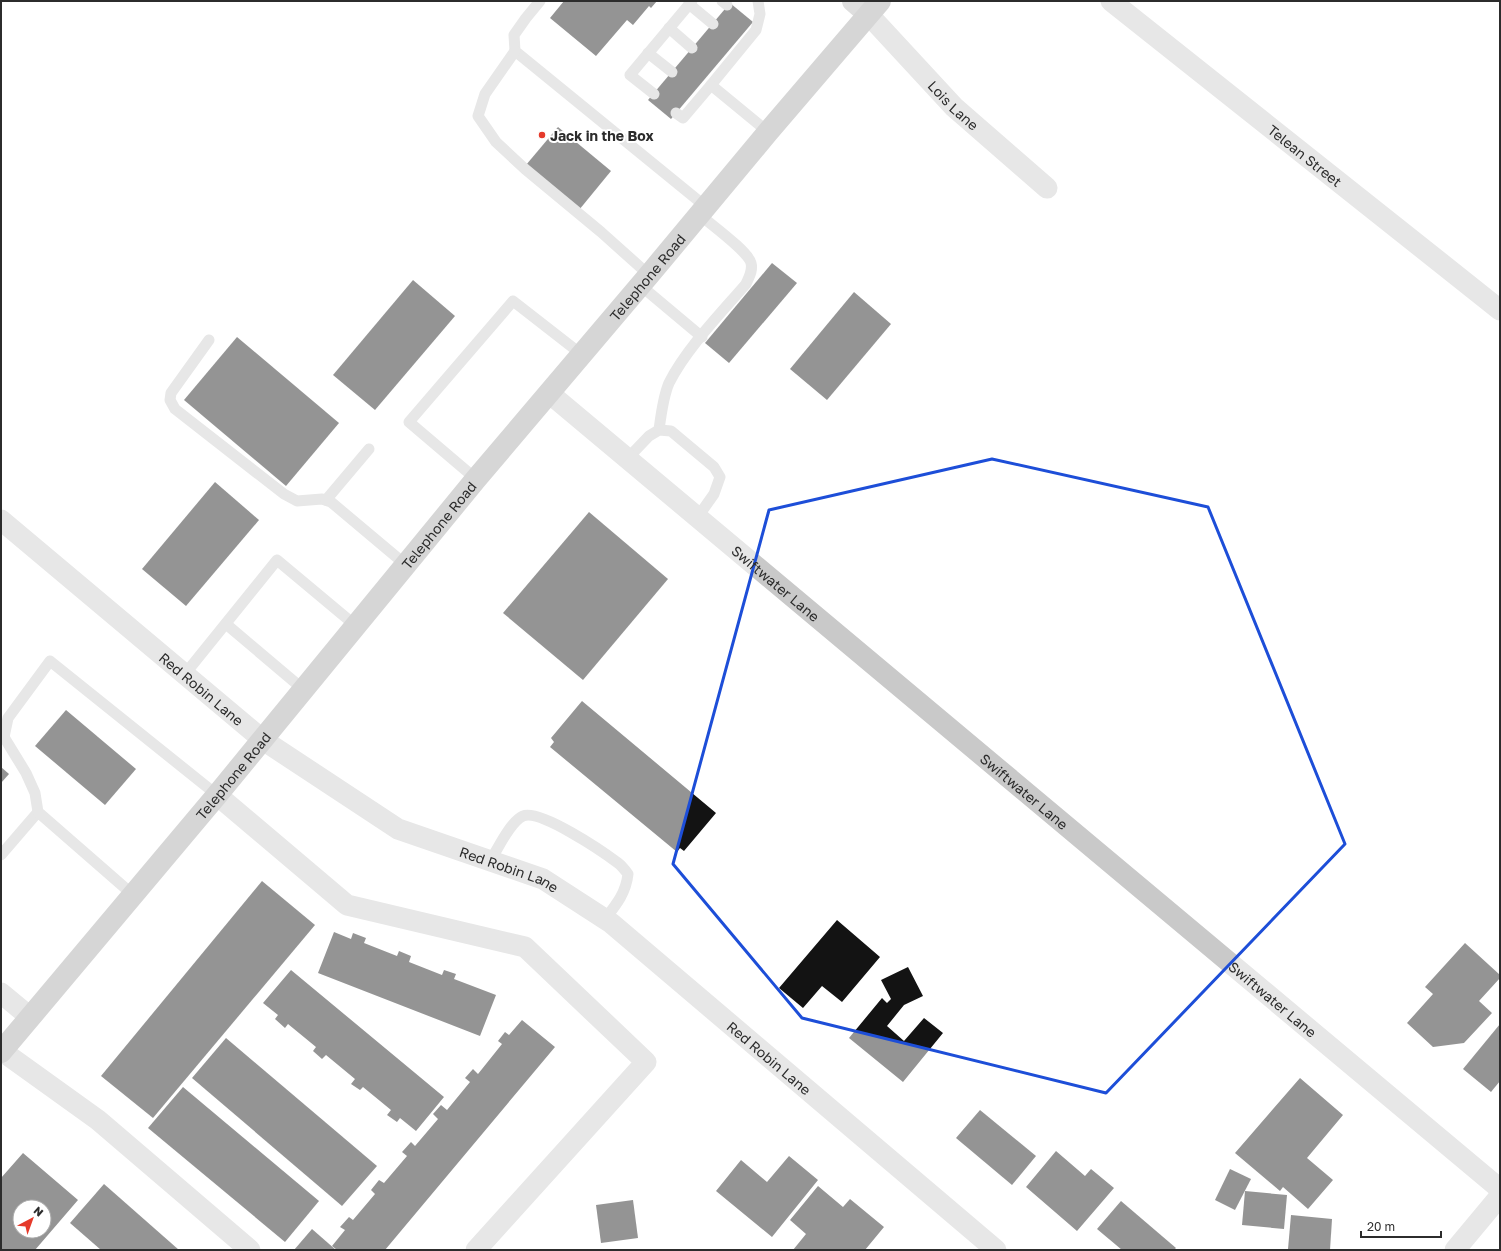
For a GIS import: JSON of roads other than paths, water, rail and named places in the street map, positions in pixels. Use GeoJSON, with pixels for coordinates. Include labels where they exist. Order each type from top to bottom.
{"type":"FeatureCollection","features":[{"type":"Feature","properties":{"kind":"main road","name":"Telephone Road"},"geometry":{"type":"LineString","coordinates":[[2,1051],[132,894],[263,740],[476,479],[768,132],[867,5]]}},
{"type":"Feature","properties":{"kind":"street","name":"Telean Street"},"geometry":{"type":"LineString","coordinates":[[1111,1],[1500,310]]}},
{"type":"Feature","properties":{"kind":"street","name":"Lois Lane"},"geometry":{"type":"LineString","coordinates":[[867,5],[954,107],[1047,188]]}},
{"type":"Feature","properties":{"kind":"street","name":"Swiftwater Lane"},"geometry":{"type":"LineString","coordinates":[[548,393],[1500,1189]]}},
{"type":"Feature","properties":{"kind":"street","name":"Red Robin Lane"},"geometry":{"type":"LineString","coordinates":[[1,520],[263,740],[398,829],[543,879],[605,919],[996,1250]]}},
{"type":"Feature","properties":{"kind":"street"},"geometry":{"type":"LineString","coordinates":[[217,795],[347,905],[525,947],[646,1062],[476,1250]]}},
{"type":"Feature","properties":{"kind":"street"},"geometry":{"type":"LineString","coordinates":[[1,993],[30,1017]]}},
{"type":"Feature","properties":{"kind":"street"},"geometry":{"type":"LineString","coordinates":[[2,1051],[98,1120],[250,1250]]}},
{"type":"Feature","properties":{"kind":"street"},"geometry":{"type":"LineString","coordinates":[[1455,1250],[1500,1196]]}},
{"type":"Feature","properties":{"kind":"lane"},"geometry":{"type":"LineString","coordinates":[[540,1],[514,35],[514,51],[485,94],[478,116],[496,142],[525,169],[601,232],[645,280],[702,337]]}},
{"type":"Feature","properties":{"kind":"lane"},"geometry":{"type":"LineString","coordinates":[[676,113],[683,118],[698,94],[712,85],[719,69],[753,27],[760,14],[758,1]]}},
{"type":"Feature","properties":{"kind":"lane"},"geometry":{"type":"LineString","coordinates":[[654,94],[630,75],[691,2],[713,24]]}},
{"type":"Feature","properties":{"kind":"lane"},"geometry":{"type":"LineString","coordinates":[[669,28],[692,48]]}},
{"type":"Feature","properties":{"kind":"lane"},"geometry":{"type":"LineString","coordinates":[[514,51],[702,210],[745,253],[752,263],[752,273],[746,284],[685,358],[669,384],[662,408],[659,430]]}},
{"type":"Feature","properties":{"kind":"lane"},"geometry":{"type":"LineString","coordinates":[[648,53],[672,72]]}},
{"type":"Feature","properties":{"kind":"lane"},"geometry":{"type":"LineString","coordinates":[[712,85],[768,132]]}},
{"type":"Feature","properties":{"kind":"lane"},"geometry":{"type":"LineString","coordinates":[[476,479],[409,422],[513,301],[581,354]]}},
{"type":"Feature","properties":{"kind":"lane"},"geometry":{"type":"LineString","coordinates":[[209,340],[171,393],[170,400],[172,405],[182,415],[284,494],[297,501],[322,499],[338,506],[406,565]]}},
{"type":"Feature","properties":{"kind":"lane"},"geometry":{"type":"LineString","coordinates":[[627,459],[649,436],[659,430],[671,432],[714,467],[720,477],[714,494],[697,518]]}},
{"type":"Feature","properties":{"kind":"lane"},"geometry":{"type":"LineString","coordinates":[[326,500],[369,449]]}},
{"type":"Feature","properties":{"kind":"lane"},"geometry":{"type":"LineString","coordinates":[[184,674],[277,560],[356,626]]}},
{"type":"Feature","properties":{"kind":"lane"},"geometry":{"type":"LineString","coordinates":[[226,624],[304,690]]}},
{"type":"Feature","properties":{"kind":"lane"},"geometry":{"type":"LineString","coordinates":[[132,894],[38,812],[35,794],[26,773],[4,737],[8,718],[50,661],[217,795]]}},
{"type":"Feature","properties":{"kind":"lane"},"geometry":{"type":"LineString","coordinates":[[1,855],[38,812]]}},
{"type":"Feature","properties":{"kind":"lane"},"geometry":{"type":"LineString","coordinates":[[490,861],[513,824],[523,816],[533,815],[558,824],[619,864],[628,874],[627,886],[619,901],[605,919]]}},
{"type":"Feature","properties":{"kind":"place","name":"Jack in the Box"},"geometry":{"type":"Point","coordinates":[542,135]}}]}
